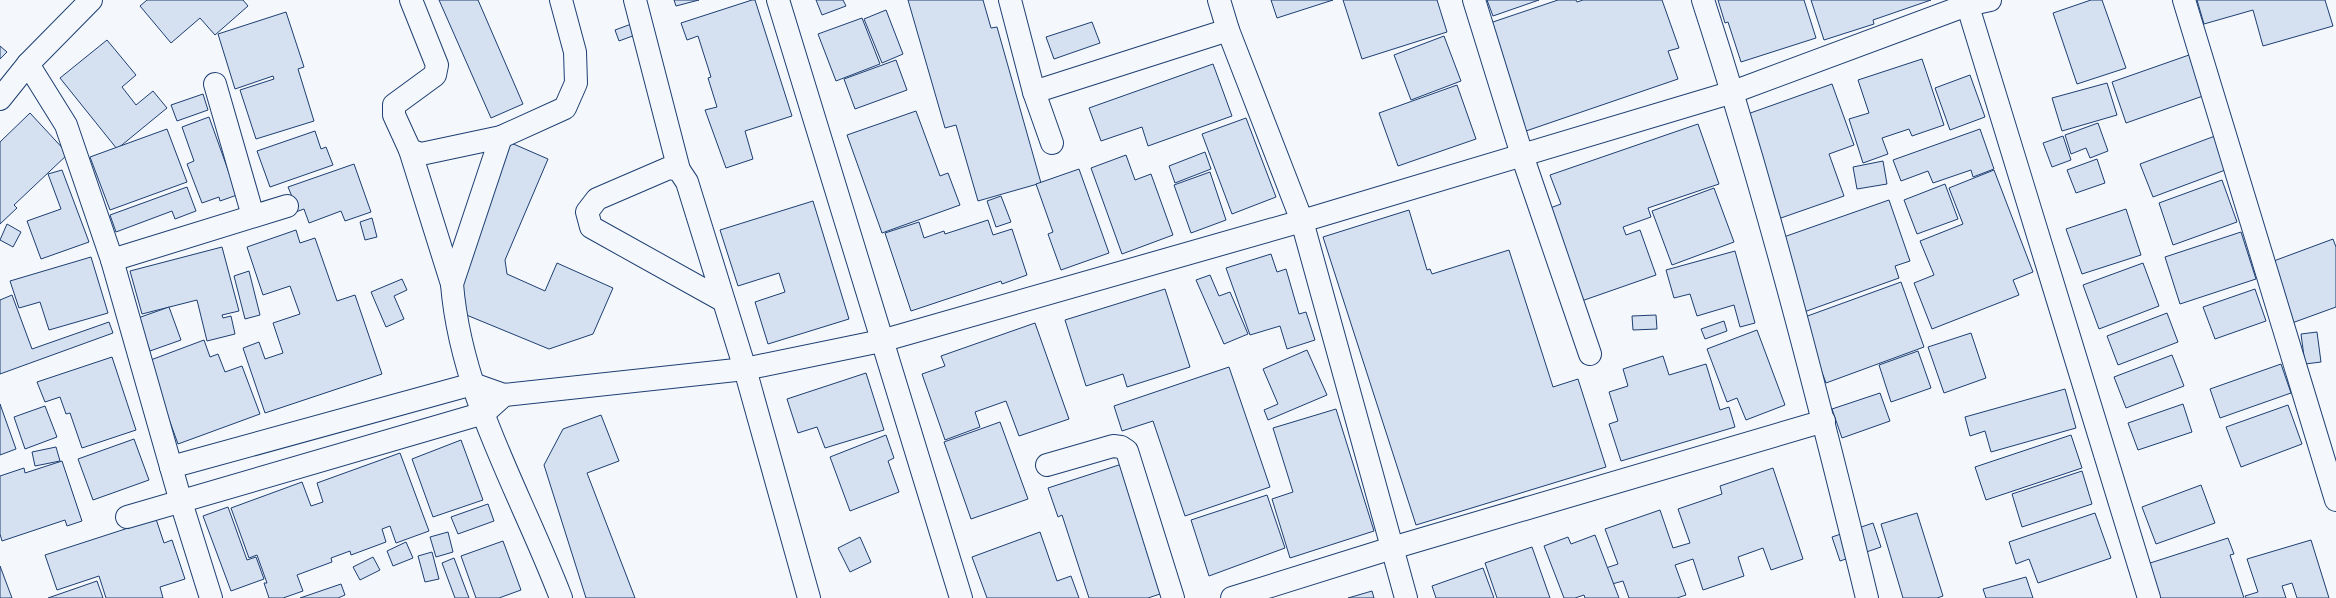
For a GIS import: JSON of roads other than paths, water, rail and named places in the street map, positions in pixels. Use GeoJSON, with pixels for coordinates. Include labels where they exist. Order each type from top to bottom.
{"type":"FeatureCollection","features":[{"type":"Feature","properties":{"kind":"street"},"geometry":{"type":"LineString","coordinates":[[0,99],[28,64],[91,0]]}},
{"type":"Feature","properties":{"kind":"street"},"geometry":{"type":"LineString","coordinates":[[411,0],[437,65],[435,75],[394,105],[394,115],[410,150],[452,284],[458,330],[472,384],[561,598]]}},
{"type":"Feature","properties":{"kind":"street"},"geometry":{"type":"LineString","coordinates":[[410,150],[421,154],[501,137],[565,108],[576,83],[575,52],[561,0]]}},
{"type":"Feature","properties":{"kind":"street"},"geometry":{"type":"LineString","coordinates":[[635,0],[679,170],[687,182],[722,300],[745,369],[809,598]]}},
{"type":"Feature","properties":{"kind":"street"},"geometry":{"type":"LineString","coordinates":[[778,0],[881,341],[961,598]]}},
{"type":"Feature","properties":{"kind":"street"},"geometry":{"type":"LineString","coordinates":[[1010,0],[1034,92],[1052,143]]}},
{"type":"Feature","properties":{"kind":"street"},"geometry":{"type":"LineString","coordinates":[[1219,0],[1228,30],[1302,222],[1406,598]]}},
{"type":"Feature","properties":{"kind":"street"},"geometry":{"type":"LineString","coordinates":[[1474,0],[1522,155],[1590,354]]}},
{"type":"Feature","properties":{"kind":"street"},"geometry":{"type":"LineString","coordinates":[[1703,0],[1733,92],[1824,422],[1867,598]]}},
{"type":"Feature","properties":{"kind":"street"},"geometry":{"type":"LineString","coordinates":[[171,467],[472,384],[504,395],[745,369],[881,341],[1302,222],[1733,92],[1967,3],[1990,0]]}},
{"type":"Feature","properties":{"kind":"street"},"geometry":{"type":"LineString","coordinates":[[2184,0],[2336,500]]}},
{"type":"Feature","properties":{"kind":"street"},"geometry":{"type":"LineString","coordinates":[[1967,3],[2149,598]]}},
{"type":"Feature","properties":{"kind":"street"},"geometry":{"type":"LineString","coordinates":[[1034,92],[1228,30]]}},
{"type":"Feature","properties":{"kind":"street"},"geometry":{"type":"LineString","coordinates":[[28,64],[66,125],[112,260],[210,598]]}},
{"type":"Feature","properties":{"kind":"street"},"geometry":{"type":"LineString","coordinates":[[215,84],[253,216]]}},
{"type":"Feature","properties":{"kind":"street"},"geometry":{"type":"LineString","coordinates":[[452,284],[501,137]]}},
{"type":"Feature","properties":{"kind":"street"},"geometry":{"type":"LineString","coordinates":[[679,170],[669,168],[598,199],[587,212],[591,227],[722,300]]}},
{"type":"Feature","properties":{"kind":"street"},"geometry":{"type":"LineString","coordinates":[[112,260],[287,206]]}},
{"type":"Feature","properties":{"kind":"street"},"geometry":{"type":"LineString","coordinates":[[127,517],[484,413],[504,395]]}},
{"type":"Feature","properties":{"kind":"street"},"geometry":{"type":"LineString","coordinates":[[1232,598],[1392,548],[1824,422]]}},
{"type":"Feature","properties":{"kind":"street"},"geometry":{"type":"LineString","coordinates":[[1047,465],[1113,446],[1121,447],[1127,451],[1173,598]]}}]}
